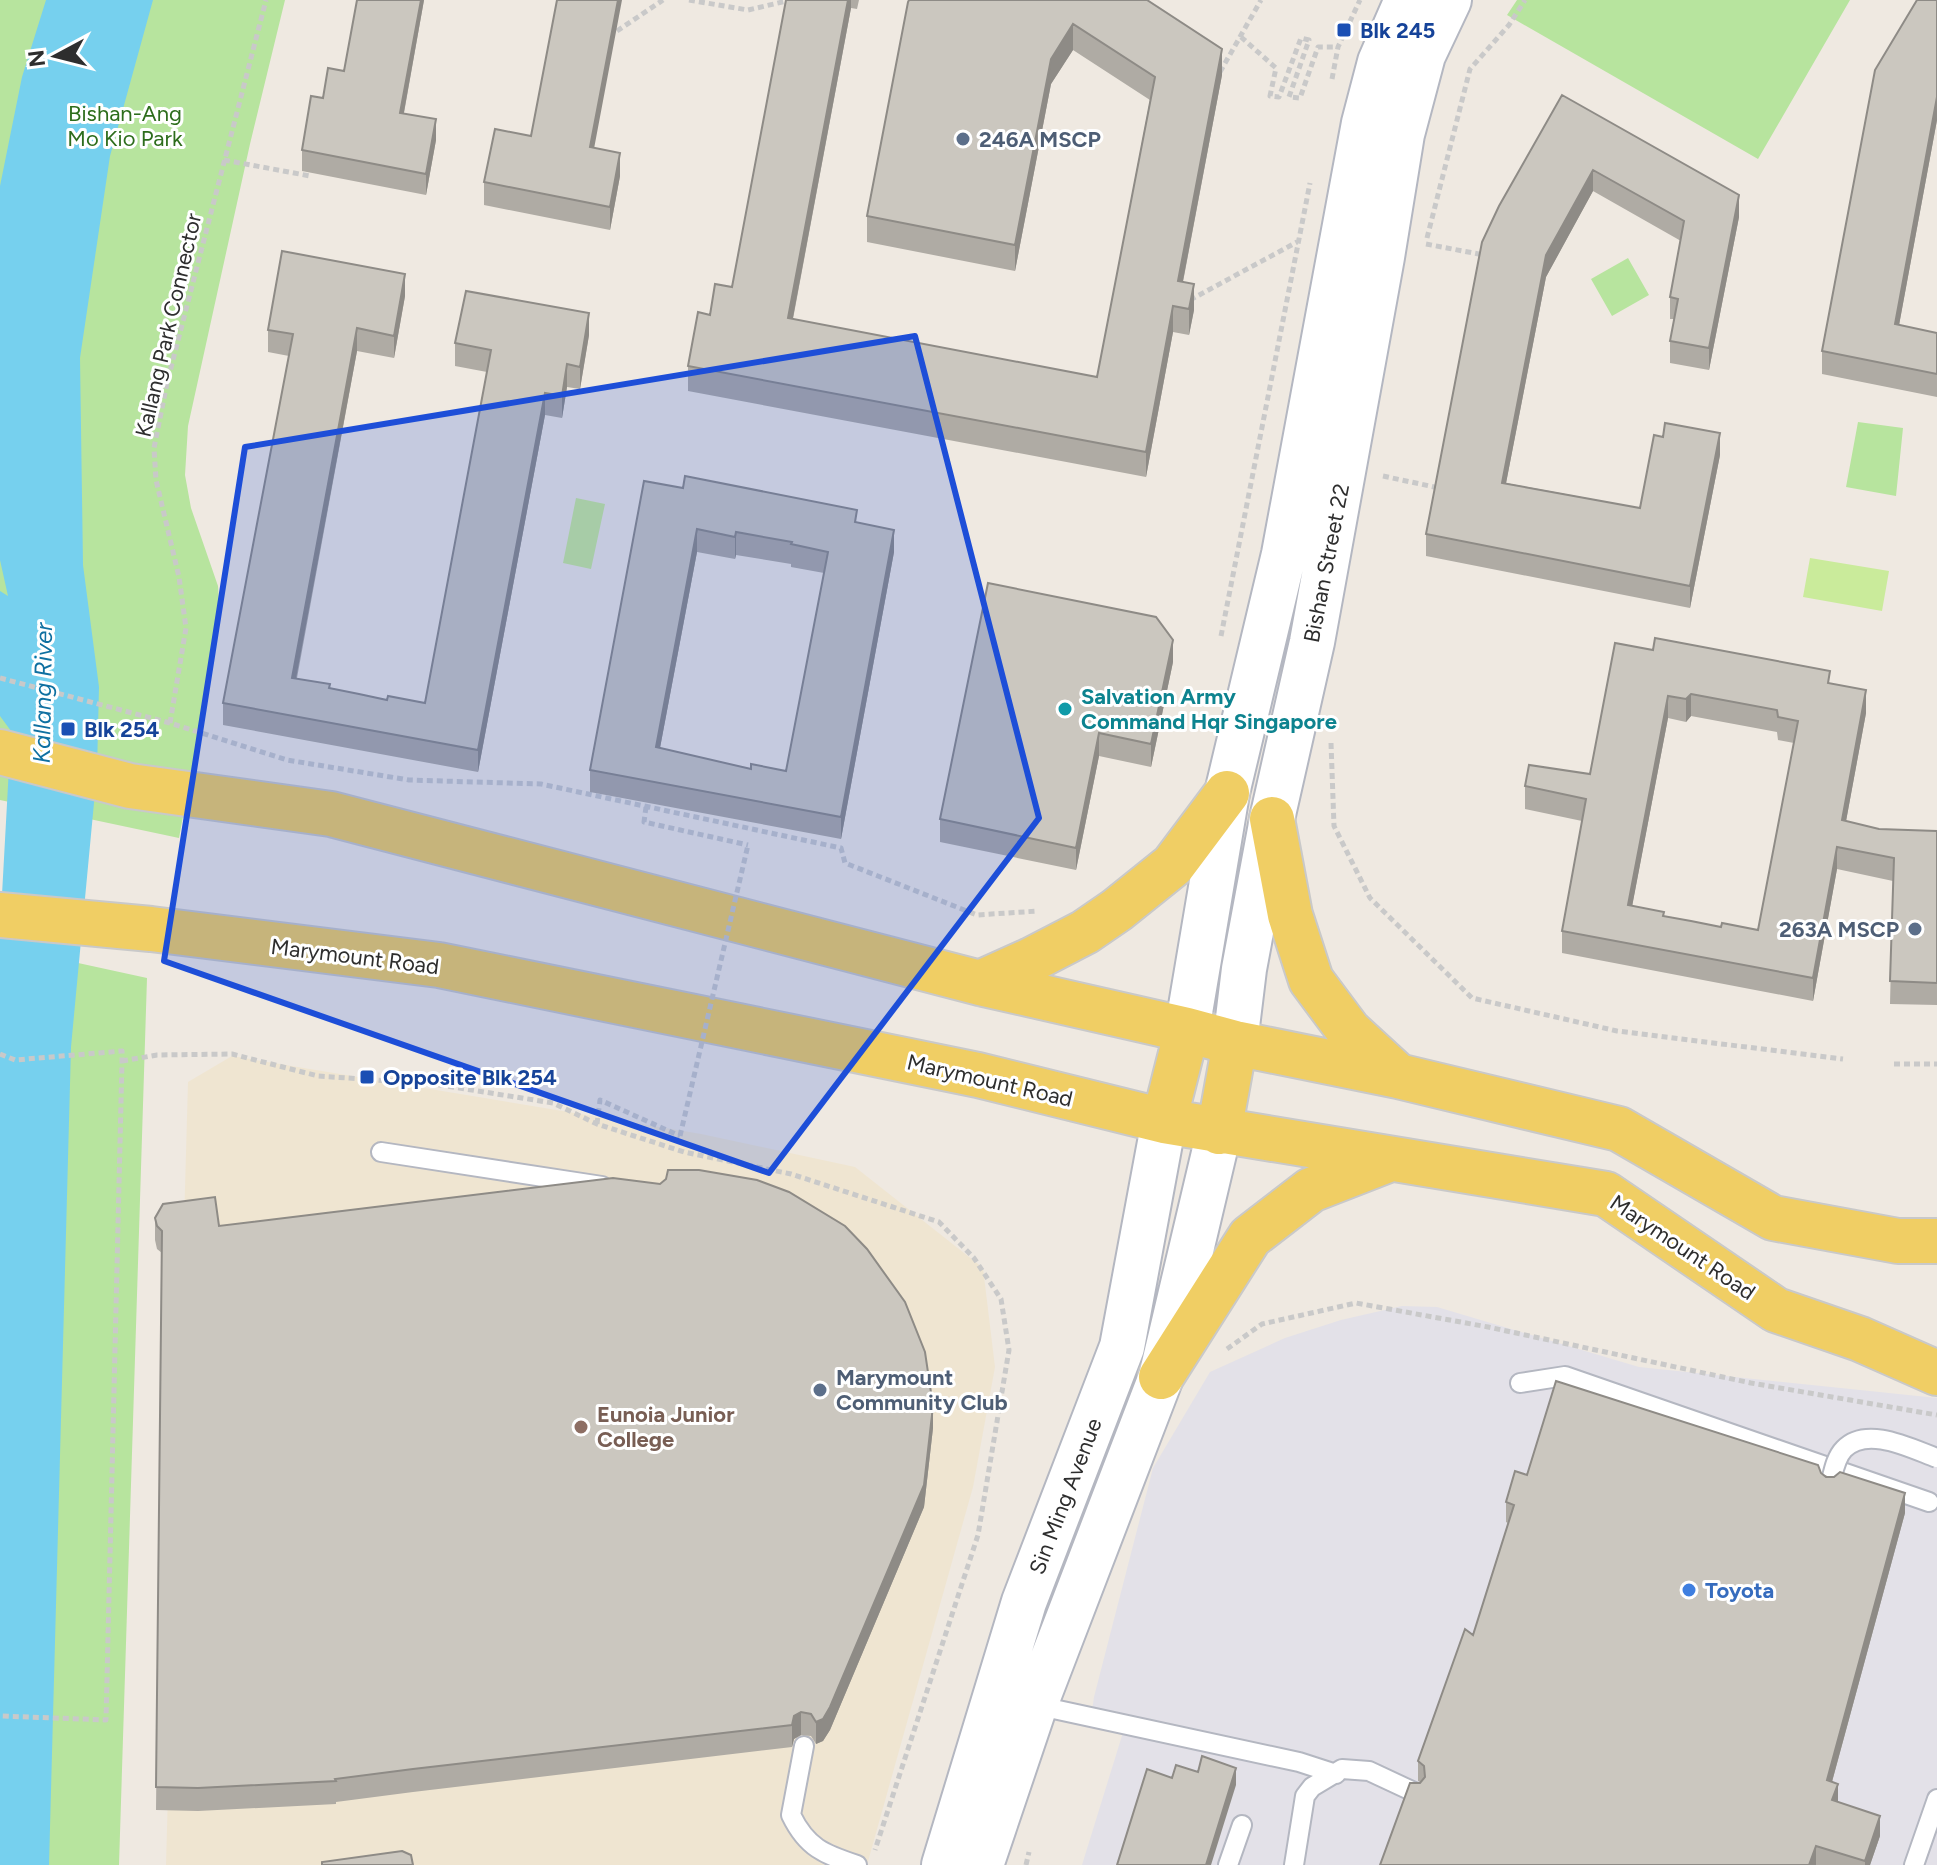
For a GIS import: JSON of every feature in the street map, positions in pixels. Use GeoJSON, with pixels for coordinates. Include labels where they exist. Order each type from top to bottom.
{"type":"FeatureCollection","features":[{"type":"Feature","properties":{"kind":"main road","name":"Bishan Street 22"},"geometry":{"type":"LineString","coordinates":[[1164,1121],[1187,1030],[1227,793],[1284,554],[1364,123],[1380,62],[1407,0]]}},
{"type":"Feature","properties":{"kind":"main road","name":"Bishan Street 22"},"geometry":{"type":"LineString","coordinates":[[1219,1132],[1244,969],[1272,819],[1312,642],[1402,134],[1423,55],[1449,0]]}},
{"type":"Feature","properties":{"kind":"main road"},"geometry":{"type":"LineString","coordinates":[[0,752],[130,786],[331,814],[980,983],[1235,1043],[1398,1076],[1619,1129],[1773,1218],[1898,1241],[1937,1241]]}},
{"type":"Feature","properties":{"kind":"main road"},"geometry":{"type":"LineString","coordinates":[[980,983],[1085,932],[1117,910],[1173,865],[1227,793]]}},
{"type":"Feature","properties":{"kind":"main road"},"geometry":{"type":"LineString","coordinates":[[1272,819],[1290,915],[1311,980],[1349,1031],[1398,1076]]}},
{"type":"Feature","properties":{"kind":"main road","name":"Marymount Road"},"geometry":{"type":"LineString","coordinates":[[0,915],[151,929],[439,965],[963,1072],[1219,1132],[1606,1194],[1776,1310],[1860,1339],[1937,1373]]}},
{"type":"Feature","properties":{"kind":"main road","name":"Sin Ming Avenue"},"geometry":{"type":"LineString","coordinates":[[944,1865],[1024,1602],[1122,1347],[1164,1121]]}},
{"type":"Feature","properties":{"kind":"main road"},"geometry":{"type":"LineString","coordinates":[[981,1865],[1035,1705],[1161,1377],[1219,1132]]}},
{"type":"Feature","properties":{"kind":"main road"},"geometry":{"type":"LineString","coordinates":[[1161,1377],[1250,1237],[1311,1190],[1388,1160]]}},
{"type":"Feature","properties":{"kind":"lane"},"geometry":{"type":"LineString","coordinates":[[381,1152],[627,1190]]}},
{"type":"Feature","properties":{"kind":"lane"},"geometry":{"type":"LineString","coordinates":[[1520,1383],[1565,1376],[1929,1502]]}},
{"type":"Feature","properties":{"kind":"lane"},"geometry":{"type":"LineString","coordinates":[[1830,1485],[1844,1448],[1865,1439],[1885,1440],[1937,1458]]}},
{"type":"Feature","properties":{"kind":"lane"},"geometry":{"type":"LineString","coordinates":[[1035,1705],[1299,1762],[1336,1774]]}},
{"type":"Feature","properties":{"kind":"lane"},"geometry":{"type":"LineString","coordinates":[[804,1746],[791,1815],[808,1842],[826,1855],[857,1865]]}},
{"type":"Feature","properties":{"kind":"lane"},"geometry":{"type":"LineString","coordinates":[[1294,1865],[1305,1796],[1312,1787],[1342,1769],[1369,1771],[1414,1792]]}},
{"type":"Feature","properties":{"kind":"lane"},"geometry":{"type":"LineString","coordinates":[[1914,1865],[1937,1799]]}},
{"type":"Feature","properties":{"kind":"lane"},"geometry":{"type":"LineString","coordinates":[[1228,1865],[1242,1825]]}},
{"type":"Feature","properties":{"kind":"path","name":"Kallang Park Connector"},"geometry":{"type":"LineString","coordinates":[[170,723],[186,628],[179,577],[156,480],[154,448],[167,383],[266,0]]}},
{"type":"Feature","properties":{"kind":"path"},"geometry":{"type":"LineString","coordinates":[[617,31],[663,0]]}},
{"type":"Feature","properties":{"kind":"path"},"geometry":{"type":"LineString","coordinates":[[689,0],[748,10],[791,0]]}},
{"type":"Feature","properties":{"kind":"path"},"geometry":{"type":"LineString","coordinates":[[1219,73],[1261,0]]}},
{"type":"Feature","properties":{"kind":"path"},"geometry":{"type":"LineString","coordinates":[[1330,93],[1338,47],[1360,0]]}},
{"type":"Feature","properties":{"kind":"path"},"geometry":{"type":"LineString","coordinates":[[1423,254],[1470,69],[1509,25],[1525,0]]}},
{"type":"Feature","properties":{"kind":"path"},"geometry":{"type":"LineString","coordinates":[[1241,37],[1276,68],[1270,96],[1279,97],[1301,38],[1309,40],[1289,97],[1300,98],[1318,47],[1338,47]]}},
{"type":"Feature","properties":{"kind":"path"},"geometry":{"type":"LineString","coordinates":[[224,160],[310,176]]}},
{"type":"Feature","properties":{"kind":"path"},"geometry":{"type":"LineString","coordinates":[[1218,650],[1241,547],[1310,182]]}},
{"type":"Feature","properties":{"kind":"path"},"geometry":{"type":"LineString","coordinates":[[1178,307],[1298,241]]}},
{"type":"Feature","properties":{"kind":"path"},"geometry":{"type":"LineString","coordinates":[[1426,244],[1486,256]]}},
{"type":"Feature","properties":{"kind":"path"},"geometry":{"type":"LineString","coordinates":[[1385,461],[1383,476],[1439,488]]}},
{"type":"Feature","properties":{"kind":"path"},"geometry":{"type":"LineString","coordinates":[[0,678],[170,723],[287,760],[409,780],[541,784],[841,848],[845,863],[977,915],[1042,911]]}},
{"type":"Feature","properties":{"kind":"path"},"geometry":{"type":"LineString","coordinates":[[1331,742],[1334,826],[1370,898],[1472,998],[1617,1031],[1843,1059]]}},
{"type":"Feature","properties":{"kind":"path"},"geometry":{"type":"LineString","coordinates":[[597,1124],[600,1100],[680,1136],[748,845],[644,822],[646,806]]}},
{"type":"Feature","properties":{"kind":"path"},"geometry":{"type":"LineString","coordinates":[[0,1054],[15,1060],[122,1051],[106,1720],[0,1716]]}},
{"type":"Feature","properties":{"kind":"path"},"geometry":{"type":"LineString","coordinates":[[122,1061],[157,1055],[232,1054],[318,1076],[434,1084],[553,1103],[597,1124],[684,1152],[791,1174],[939,1222],[974,1258],[1001,1299],[1009,1350],[978,1535],[875,1853]]}},
{"type":"Feature","properties":{"kind":"path"},"geometry":{"type":"LineString","coordinates":[[1894,1064],[1937,1064]]}},
{"type":"Feature","properties":{"kind":"path"},"geometry":{"type":"LineString","coordinates":[[1262,1324],[1356,1303],[1766,1385],[1937,1415]]}},
{"type":"Feature","properties":{"kind":"highlighted area"},"geometry":{"type":"Polygon","coordinates":[[[915,336],[1039,818],[769,1173],[164,961],[245,447],[915,336]]]}},
{"type":"Feature","properties":{"kind":"shaded area","name":"Eunoia Junior College"},"geometry":{"type":"Polygon","coordinates":[[[232,1056],[701,1134],[855,1167],[983,1268],[995,1367],[973,1487],[867,1865],[166,1865],[188,1082],[232,1056]]]}},
{"type":"Feature","properties":{"kind":"shaded area"},"geometry":{"type":"Polygon","coordinates":[[[1402,1306],[1437,1307],[1639,1367],[1937,1398],[1937,1865],[1082,1865],[1125,1726],[1091,1718],[1153,1468],[1210,1372],[1285,1338],[1341,1320],[1402,1306]]]}},
{"type":"Feature","properties":{"kind":"green space","name":"Bishan-Ang Mo Kio Park"},"geometry":{"type":"Polygon","coordinates":[[[0,0],[285,0],[188,426],[185,475],[191,508],[218,586],[220,618],[179,838],[0,800],[0,0]]]}},
{"type":"Feature","properties":{"kind":"green space"},"geometry":{"type":"Polygon","coordinates":[[[1517,0],[1850,0],[1758,159],[1507,15],[1517,0]]]}},
{"type":"Feature","properties":{"kind":"green space"},"geometry":{"type":"Polygon","coordinates":[[[1628,258],[1649,295],[1612,316],[1591,279],[1628,258]]]}},
{"type":"Feature","properties":{"kind":"green space"},"geometry":{"type":"Polygon","coordinates":[[[1858,422],[1903,428],[1896,496],[1846,487],[1858,422]]]}},
{"type":"Feature","properties":{"kind":"green space"},"geometry":{"type":"Polygon","coordinates":[[[576,498],[605,504],[591,569],[563,563],[576,498]]]}},
{"type":"Feature","properties":{"kind":"green space"},"geometry":{"type":"Polygon","coordinates":[[[1810,558],[1889,571],[1882,611],[1803,597],[1810,558]]]}},
{"type":"Feature","properties":{"kind":"green space"},"geometry":{"type":"Polygon","coordinates":[[[0,946],[147,978],[119,1865],[0,1865],[0,946]]]}},
{"type":"Feature","properties":{"kind":"water","name":"Kallang River"},"geometry":{"type":"Polygon","coordinates":[[[46,0],[153,0],[110,156],[80,358],[83,565],[99,687],[97,771],[71,1047],[49,1865],[0,1865],[0,931],[11,731],[0,716],[0,591],[8,596],[0,560],[0,186],[22,77],[46,0]]]}},
{"type":"Feature","properties":{"kind":"building"},"geometry":{"type":"Polygon","coordinates":[[[357,0],[421,0],[400,113],[436,119],[426,174],[302,150],[311,96],[323,98],[328,68],[344,71],[357,0]]]}},
{"type":"Feature","properties":{"kind":"building"},"geometry":{"type":"Polygon","coordinates":[[[557,0],[618,0],[590,147],[620,153],[610,207],[484,182],[495,129],[531,136],[557,0]]]}},
{"type":"Feature","properties":{"kind":"building"},"geometry":{"type":"Polygon","coordinates":[[[786,0],[848,0],[788,318],[1097,377],[1155,77],[1073,24],[1051,59],[1015,245],[867,216],[908,2],[1147,0],[1222,49],[1178,281],[1194,284],[1189,309],[1173,306],[1146,452],[688,366],[698,312],[710,315],[715,284],[732,287],[786,0]]]}},
{"type":"Feature","properties":{"kind":"building"},"geometry":{"type":"Polygon","coordinates":[[[1917,0],[1937,0],[1937,97],[1895,324],[1937,333],[1937,374],[1822,351],[1875,70],[1917,0]]]}},
{"type":"Feature","properties":{"kind":"building"},"geometry":{"type":"Polygon","coordinates":[[[1562,95],[1739,195],[1709,348],[1670,341],[1678,299],[1670,297],[1684,221],[1593,170],[1546,255],[1502,483],[1640,508],[1654,435],[1663,437],[1665,423],[1720,433],[1690,586],[1426,534],[1482,242],[1562,95]]]}},
{"type":"Feature","properties":{"kind":"building"},"geometry":{"type":"Polygon","coordinates":[[[282,251],[405,274],[394,336],[357,328],[292,678],[330,684],[329,688],[387,700],[388,696],[425,703],[491,350],[455,343],[466,291],[589,313],[580,367],[567,364],[562,396],[545,393],[478,750],[223,703],[293,334],[268,330],[282,251]]]}},
{"type":"Feature","properties":{"kind":"building"},"geometry":{"type":"Polygon","coordinates":[[[685,476],[857,510],[855,522],[894,530],[841,817],[590,770],[644,481],[683,488],[685,476]],[[697,529],[656,747],[751,769],[751,764],[786,771],[828,552],[736,532],[735,537],[697,529]]]}},
{"type":"Feature","properties":{"kind":"building","name":"Salvation Army Command Hqr Singapore"},"geometry":{"type":"Polygon","coordinates":[[[988,583],[1156,617],[1173,640],[1151,744],[1099,733],[1076,848],[940,819],[988,583]]]}},
{"type":"Feature","properties":{"kind":"building"},"geometry":{"type":"Polygon","coordinates":[[[1655,638],[1830,671],[1828,683],[1866,690],[1842,820],[1879,829],[1937,831],[1937,983],[1890,981],[1894,858],[1837,847],[1813,978],[1562,931],[1586,799],[1525,786],[1529,765],[1590,774],[1615,643],[1653,650],[1655,638]],[[1691,694],[1686,699],[1668,696],[1628,905],[1664,912],[1663,916],[1721,927],[1722,923],[1758,930],[1798,721],[1778,717],[1777,710],[1691,694]]]}},
{"type":"Feature","properties":{"kind":"building","name":"Eunoia Junior College"},"geometry":{"type":"Polygon","coordinates":[[[668,1170],[699,1170],[757,1180],[789,1192],[845,1226],[867,1249],[905,1302],[925,1352],[933,1406],[924,1485],[823,1719],[816,1722],[811,1714],[801,1712],[794,1716],[792,1725],[413,1769],[336,1781],[156,1787],[162,1231],[155,1218],[163,1204],[215,1197],[219,1226],[613,1178],[660,1184],[666,1179],[668,1170]]]}},
{"type":"Feature","properties":{"kind":"building"},"geometry":{"type":"Polygon","coordinates":[[[1556,1381],[1818,1465],[1826,1477],[1834,1477],[1840,1472],[1905,1493],[1827,1780],[1838,1784],[1832,1800],[1880,1816],[1865,1861],[1816,1846],[1809,1865],[1380,1865],[1410,1783],[1420,1783],[1425,1777],[1424,1766],[1418,1761],[1465,1629],[1473,1635],[1514,1505],[1506,1502],[1515,1471],[1527,1475],[1556,1381]]]}},
{"type":"Feature","properties":{"kind":"building"},"geometry":{"type":"Polygon","coordinates":[[[1202,1756],[1236,1768],[1206,1865],[1117,1865],[1147,1769],[1172,1778],[1176,1765],[1198,1772],[1202,1756]]]}},
{"type":"Feature","properties":{"kind":"building"},"geometry":{"type":"Polygon","coordinates":[[[402,1851],[411,1855],[413,1865],[322,1865],[322,1862],[402,1851]]]}},
{"type":"Feature","properties":{"kind":"place","name":"Blk 245"},"geometry":{"type":"Point","coordinates":[1344,30]}},
{"type":"Feature","properties":{"kind":"place","name":"246A MSCP"},"geometry":{"type":"Point","coordinates":[963,139]}},
{"type":"Feature","properties":{"kind":"place","name":"Salvation Army Command Hqr Singapore"},"geometry":{"type":"Point","coordinates":[1065,709]}},
{"type":"Feature","properties":{"kind":"place","name":"Blk 254"},"geometry":{"type":"Point","coordinates":[68,729]}},
{"type":"Feature","properties":{"kind":"place","name":"263A MSCP"},"geometry":{"type":"Point","coordinates":[1915,929]}},
{"type":"Feature","properties":{"kind":"place","name":"Opposite Blk 254"},"geometry":{"type":"Point","coordinates":[367,1077]}},
{"type":"Feature","properties":{"kind":"place","name":"Marymount Community Club"},"geometry":{"type":"Point","coordinates":[820,1390]}},
{"type":"Feature","properties":{"kind":"place","name":"Eunoia Junior College"},"geometry":{"type":"Point","coordinates":[581,1427]}},
{"type":"Feature","properties":{"kind":"place","name":"Toyota"},"geometry":{"type":"Point","coordinates":[1689,1590]}}]}
